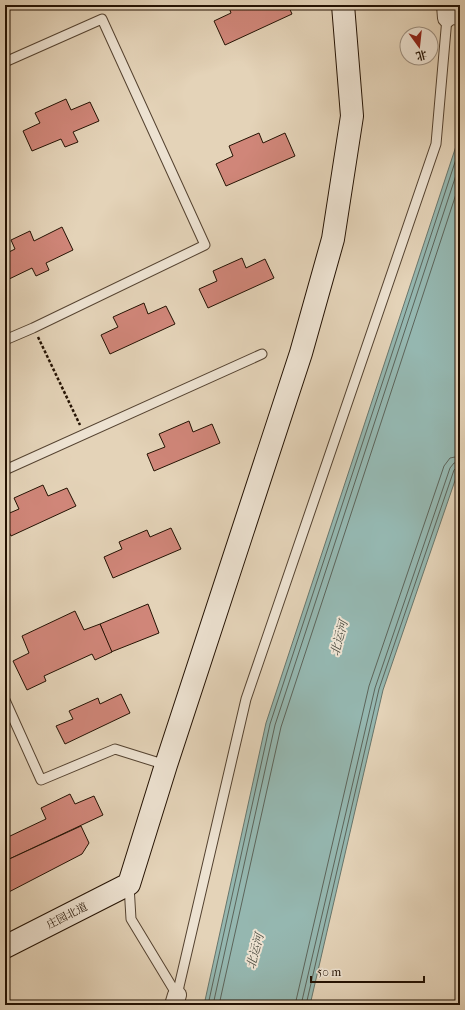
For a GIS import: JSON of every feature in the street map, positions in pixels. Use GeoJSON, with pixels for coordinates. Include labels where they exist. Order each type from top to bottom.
{"type":"FeatureCollection","features":[{"type":"Feature","properties":{"kind":"street"},"geometry":{"type":"LineString","coordinates":[[129,884],[166,764],[301,353],[333,239],[352,116],[343,5]]}},
{"type":"Feature","properties":{"kind":"street","name":"庄园北道"},"geometry":{"type":"LineString","coordinates":[[5,947],[129,884]]}},
{"type":"Feature","properties":{"kind":"lane"},"geometry":{"type":"LineString","coordinates":[[175,1000],[246,699],[436,144],[451,14]]}},
{"type":"Feature","properties":{"kind":"lane"},"geometry":{"type":"LineString","coordinates":[[5,62],[102,19],[205,245],[5,340]]}},
{"type":"Feature","properties":{"kind":"lane"},"geometry":{"type":"LineString","coordinates":[[5,470],[262,354]]}},
{"type":"Feature","properties":{"kind":"lane"},"geometry":{"type":"LineString","coordinates":[[5,700],[41,780],[115,750],[166,764]]}},
{"type":"Feature","properties":{"kind":"lane"},"geometry":{"type":"LineString","coordinates":[[129,884],[131,919],[175,1000]]}},
{"type":"Feature","properties":{"kind":"path"},"geometry":{"type":"LineString","coordinates":[[33,328],[85,434]]}},
{"type":"Feature","properties":{"kind":"water","name":"北运河"},"geometry":{"type":"Polygon","coordinates":[[[460,134],[460,466],[383,690],[310,1005],[204,1005],[266,723],[460,134]]]}},
{"type":"Feature","properties":{"kind":"building"},"geometry":{"type":"Polygon","coordinates":[[[5,5],[14,5],[15,7],[5,12],[5,5]]]}},
{"type":"Feature","properties":{"kind":"building"},"geometry":{"type":"Polygon","coordinates":[[[228,5],[288,5],[292,14],[225,45],[214,21],[231,13],[228,5]]]}},
{"type":"Feature","properties":{"kind":"building"},"geometry":{"type":"Polygon","coordinates":[[[66,99],[71,110],[90,102],[99,121],[73,132],[78,142],[65,147],[61,139],[32,151],[23,131],[40,123],[35,113],[66,99]]]}},
{"type":"Feature","properties":{"kind":"building"},"geometry":{"type":"Polygon","coordinates":[[[259,133],[263,143],[285,133],[295,156],[226,186],[216,164],[233,156],[229,146],[259,133]]]}},
{"type":"Feature","properties":{"kind":"building"},"geometry":{"type":"Polygon","coordinates":[[[62,227],[73,250],[46,263],[49,270],[36,276],[32,268],[5,281],[5,254],[15,249],[11,240],[30,231],[34,241],[62,227]]]}},
{"type":"Feature","properties":{"kind":"building"},"geometry":{"type":"Polygon","coordinates":[[[242,258],[246,268],[265,259],[274,278],[208,308],[199,289],[217,281],[213,271],[242,258]]]}},
{"type":"Feature","properties":{"kind":"building"},"geometry":{"type":"Polygon","coordinates":[[[144,303],[148,314],[166,306],[175,324],[110,354],[101,335],[118,327],[113,317],[144,303]]]}},
{"type":"Feature","properties":{"kind":"building"},"geometry":{"type":"Polygon","coordinates":[[[189,421],[193,432],[212,424],[220,443],[154,471],[147,454],[165,447],[159,434],[189,421]]]}},
{"type":"Feature","properties":{"kind":"building"},"geometry":{"type":"Polygon","coordinates":[[[43,485],[48,496],[67,488],[76,506],[11,536],[5,524],[5,515],[19,509],[14,498],[43,485]]]}},
{"type":"Feature","properties":{"kind":"building"},"geometry":{"type":"Polygon","coordinates":[[[171,528],[181,549],[113,578],[104,557],[122,549],[119,542],[147,530],[150,537],[171,528]]]}},
{"type":"Feature","properties":{"kind":"building"},"geometry":{"type":"Polygon","coordinates":[[[148,604],[159,633],[111,652],[100,624],[148,604]]]}},
{"type":"Feature","properties":{"kind":"building"},"geometry":{"type":"Polygon","coordinates":[[[75,611],[84,630],[100,624],[112,652],[95,660],[92,654],[44,676],[46,681],[27,690],[13,661],[29,653],[22,636],[75,611]]]}},
{"type":"Feature","properties":{"kind":"building"},"geometry":{"type":"Polygon","coordinates":[[[121,694],[130,713],[65,744],[56,726],[73,719],[69,711],[98,698],[100,704],[121,694]]]}},
{"type":"Feature","properties":{"kind":"building"},"geometry":{"type":"Polygon","coordinates":[[[70,794],[75,804],[94,796],[103,815],[5,861],[5,830],[8,837],[46,819],[41,808],[70,794]]]}},
{"type":"Feature","properties":{"kind":"building"},"geometry":{"type":"Polygon","coordinates":[[[81,826],[89,843],[82,854],[5,894],[5,861],[81,826]]]}}]}
